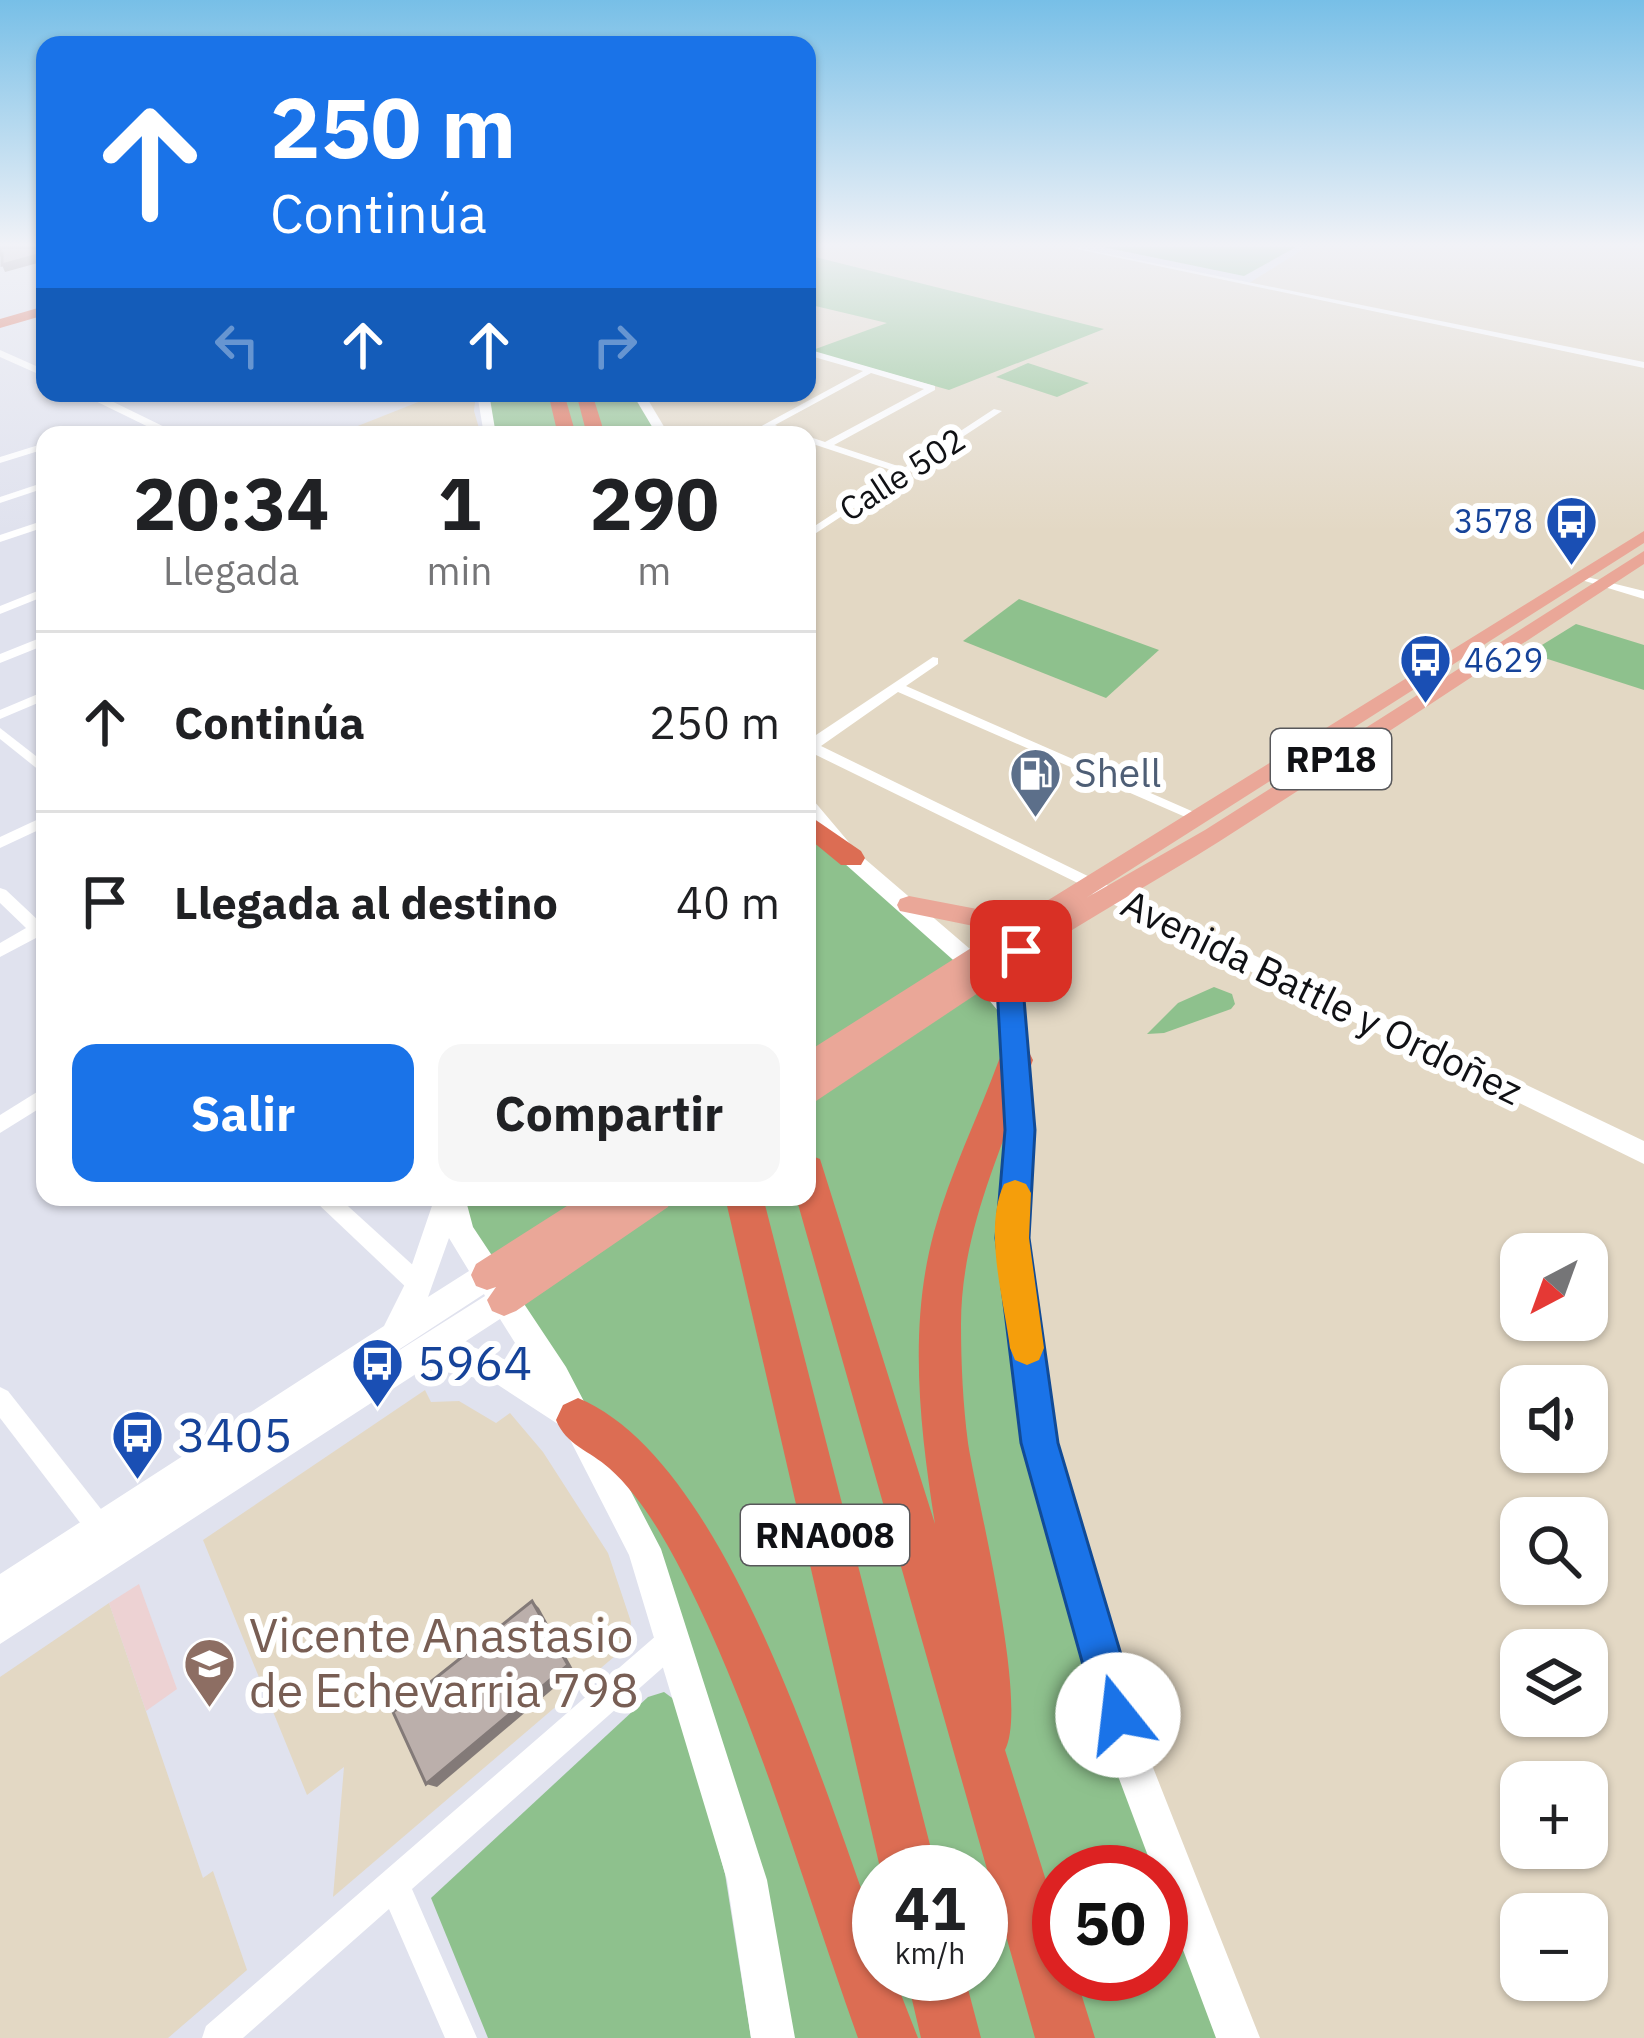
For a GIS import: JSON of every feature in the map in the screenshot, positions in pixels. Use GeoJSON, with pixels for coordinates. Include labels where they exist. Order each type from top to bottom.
{"type":"FeatureCollection","features":[{"type":"Feature","properties":{"kind":"highway"},"geometry":{"type":"LineString","coordinates":[[816,831],[851,857]]}},
{"type":"Feature","properties":{"kind":"highway"},"geometry":{"type":"LineString","coordinates":[[991,1786],[985,1685],[952,1478],[939,1349],[947,1257],[1016,1060]]}},
{"type":"Feature","properties":{"kind":"highway","name":"RNA008"},"geometry":{"type":"LineString","coordinates":[[816,1200],[1065,2038]]}},
{"type":"Feature","properties":{"kind":"highway","name":"RNA008"},"geometry":{"type":"LineString","coordinates":[[746,1206],[902,1845]]}},
{"type":"Feature","properties":{"kind":"highway"},"geometry":{"type":"LineString","coordinates":[[578,1420],[627,1454],[668,1504],[704,1563],[749,1664],[888,2038]]}},
{"type":"Feature","properties":{"kind":"highway"},"geometry":{"type":"LineString","coordinates":[[942,2001],[951,2038]]}},
{"type":"Feature","properties":{"kind":"main road"},"geometry":{"type":"LineString","coordinates":[[0,352],[36,370]]}},
{"type":"Feature","properties":{"kind":"main road"},"geometry":{"type":"LineString","coordinates":[[103,402],[155,426]]}},
{"type":"Feature","properties":{"kind":"main road","name":"RP18"},"geometry":{"type":"LineString","coordinates":[[976,969],[1021,951],[1085,908],[1195,816],[1644,536]]}},
{"type":"Feature","properties":{"kind":"main road","name":"RP18"},"geometry":{"type":"LineString","coordinates":[[817,1074],[976,969],[1038,919],[1103,891],[1644,556]]}},
{"type":"Feature","properties":{"kind":"main road"},"geometry":{"type":"LineString","coordinates":[[816,816],[851,857],[910,905],[1011,1010]]}},
{"type":"Feature","properties":{"kind":"main road","name":"Avenida Battle y Ordoñez"},"geometry":{"type":"LineString","coordinates":[[1103,891],[1644,1153]]}},
{"type":"Feature","properties":{"kind":"main road"},"geometry":{"type":"LineString","coordinates":[[910,905],[998,922],[1038,919]]}},
{"type":"Feature","properties":{"kind":"main road"},"geometry":{"type":"LineString","coordinates":[[1021,951],[1012,969],[1020,1130],[1012,1238],[1040,1443],[1131,1760],[1238,2038]]}},
{"type":"Feature","properties":{"kind":"main road"},"geometry":{"type":"LineString","coordinates":[[408,1345],[419,1286],[447,1206]]}},
{"type":"Feature","properties":{"kind":"main road"},"geometry":{"type":"LineString","coordinates":[[453,1206],[460,1232],[578,1420],[644,1549],[747,1880],[773,2038]]}},
{"type":"Feature","properties":{"kind":"main road"},"geometry":{"type":"LineString","coordinates":[[496,1287],[596,1206]]}},
{"type":"Feature","properties":{"kind":"main road"},"geometry":{"type":"LineString","coordinates":[[0,1626],[108,1540],[496,1287],[641,1206]]}},
{"type":"Feature","properties":{"kind":"main road"},"geometry":{"type":"LineString","coordinates":[[408,1345],[499,1365],[578,1420]]}},
{"type":"Feature","properties":{"kind":"main road"},"geometry":{"type":"LineString","coordinates":[[0,1594],[108,1540]]}},
{"type":"Feature","properties":{"kind":"street"},"geometry":{"type":"LineString","coordinates":[[1534,342],[1644,365]]}},
{"type":"Feature","properties":{"kind":"street"},"geometry":{"type":"LineString","coordinates":[[816,355],[932,388],[825,446]]}},
{"type":"Feature","properties":{"kind":"street"},"geometry":{"type":"LineString","coordinates":[[816,400],[871,370]]}},
{"type":"Feature","properties":{"kind":"street"},"geometry":{"type":"LineString","coordinates":[[768,426],[812,402]]}},
{"type":"Feature","properties":{"kind":"street","name":"Calle 502"},"geometry":{"type":"LineString","coordinates":[[816,530],[997,411]]}},
{"type":"Feature","properties":{"kind":"street"},"geometry":{"type":"LineString","coordinates":[[816,442],[906,472]]}},
{"type":"Feature","properties":{"kind":"street"},"geometry":{"type":"LineString","coordinates":[[0,460],[36,449]]}},
{"type":"Feature","properties":{"kind":"street"},"geometry":{"type":"LineString","coordinates":[[0,500],[36,488]]}},
{"type":"Feature","properties":{"kind":"street"},"geometry":{"type":"LineString","coordinates":[[0,539],[36,526]]}},
{"type":"Feature","properties":{"kind":"street"},"geometry":{"type":"LineString","coordinates":[[1579,576],[1644,595]]}},
{"type":"Feature","properties":{"kind":"street"},"geometry":{"type":"LineString","coordinates":[[0,594],[7,607],[36,596]]}},
{"type":"Feature","properties":{"kind":"street"},"geometry":{"type":"LineString","coordinates":[[0,659],[36,644]]}},
{"type":"Feature","properties":{"kind":"street"},"geometry":{"type":"LineString","coordinates":[[816,743],[933,661]]}},
{"type":"Feature","properties":{"kind":"street"},"geometry":{"type":"LineString","coordinates":[[897,687],[1195,816]]}},
{"type":"Feature","properties":{"kind":"street"},"geometry":{"type":"LineString","coordinates":[[0,716],[36,699]]}},
{"type":"Feature","properties":{"kind":"street"},"geometry":{"type":"LineString","coordinates":[[0,733],[36,759]]}},
{"type":"Feature","properties":{"kind":"street","name":"Avenida Battle y Ordoñez"},"geometry":{"type":"LineString","coordinates":[[816,751],[1103,891]]}},
{"type":"Feature","properties":{"kind":"street"},"geometry":{"type":"LineString","coordinates":[[0,843],[36,825]]}},
{"type":"Feature","properties":{"kind":"street"},"geometry":{"type":"LineString","coordinates":[[0,894],[36,924]]}},
{"type":"Feature","properties":{"kind":"street"},"geometry":{"type":"LineString","coordinates":[[0,951],[36,933]]}},
{"type":"Feature","properties":{"kind":"street"},"geometry":{"type":"LineString","coordinates":[[0,1125],[36,1101]]}},
{"type":"Feature","properties":{"kind":"street"},"geometry":{"type":"LineString","coordinates":[[334,1206],[419,1286]]}},
{"type":"Feature","properties":{"kind":"street"},"geometry":{"type":"LineString","coordinates":[[0,1399],[108,1540]]}},
{"type":"Feature","properties":{"kind":"street"},"geometry":{"type":"LineString","coordinates":[[218,2038],[675,1638]]}},
{"type":"Feature","properties":{"kind":"street"},"geometry":{"type":"LineString","coordinates":[[394,1884],[461,2038]]}},
{"type":"Feature","properties":{"kind":"shaded area"},"geometry":{"type":"Polygon","coordinates":[[[816,342],[1644,342],[1644,2038],[1238,2038],[1188,1895],[1188,1845],[1171,1845],[816,831],[816,426],[658,426],[643,402],[816,402],[816,342]]]}},
{"type":"Feature","properties":{"kind":"shaded area"},"geometry":{"type":"Polygon","coordinates":[[[418,402],[475,402],[478,426],[358,426],[418,402]]]}},
{"type":"Feature","properties":{"kind":"shaded area"},"geometry":{"type":"Polygon","coordinates":[[[425,1390],[431,1402],[459,1401],[496,1423],[510,1413],[543,1452],[608,1553],[631,1622],[629,1644],[333,1897],[344,1767],[307,1795],[203,1540],[425,1390]]]}},
{"type":"Feature","properties":{"kind":"shaded area"},"geometry":{"type":"Polygon","coordinates":[[[139,1584],[177,1689],[146,1711],[109,1603],[139,1584]]]}},
{"type":"Feature","properties":{"kind":"shaded area"},"geometry":{"type":"Polygon","coordinates":[[[109,1603],[203,1878],[213,1871],[247,1970],[168,2038],[0,2038],[0,1677],[109,1603]]]}},
{"type":"Feature","properties":{"kind":"green space"},"geometry":{"type":"Polygon","coordinates":[[[834,342],[1071,342],[949,390],[816,353],[834,342]]]}},
{"type":"Feature","properties":{"kind":"green space"},"geometry":{"type":"Polygon","coordinates":[[[1028,363],[1089,383],[1057,397],[996,377],[1028,363]]]}},
{"type":"Feature","properties":{"kind":"green space"},"geometry":{"type":"Polygon","coordinates":[[[484,402],[643,402],[658,426],[488,426],[484,402]]]}},
{"type":"Feature","properties":{"kind":"green space"},"geometry":{"type":"Polygon","coordinates":[[[1019,599],[1159,650],[1106,698],[963,641],[1019,599]]]}},
{"type":"Feature","properties":{"kind":"green space"},"geometry":{"type":"Polygon","coordinates":[[[1576,624],[1644,645],[1644,690],[1529,653],[1576,624]]]}},
{"type":"Feature","properties":{"kind":"green space"},"geometry":{"type":"Polygon","coordinates":[[[816,814],[1011,1010],[1040,1443],[1174,1845],[1032,1845],[1032,2001],[1188,2001],[1188,1888],[1238,2038],[773,2038],[675,1638],[456,1206],[816,1206],[816,814]]]}},
{"type":"Feature","properties":{"kind":"green space"},"geometry":{"type":"Polygon","coordinates":[[[1214,987],[1232,994],[1235,1004],[1231,1009],[1164,1033],[1147,1034],[1178,1003],[1214,987]]]}},
{"type":"Feature","properties":{"kind":"green space"},"geometry":{"type":"Polygon","coordinates":[[[664,1692],[679,1703],[725,1874],[751,2038],[488,2038],[431,1898],[648,1697],[664,1692]]]}},
{"type":"Feature","properties":{"kind":"building"},"geometry":{"type":"Polygon","coordinates":[[[532,1601],[568,1665],[426,1784],[393,1712],[532,1601]]]}},
{"type":"Feature","properties":{"kind":"slow traffic"},"geometry":{"type":"LineString","coordinates":[[1015,1193],[1012,1238],[1027,1348]]}},
{"type":"Feature","properties":{"kind":"place","name":"3578"},"geometry":{"type":"Point","coordinates":[1572,567]}},
{"type":"Feature","properties":{"kind":"place","name":"4629"},"geometry":{"type":"Point","coordinates":[1425,706]}},
{"type":"Feature","properties":{"kind":"place","name":"Shell"},"geometry":{"type":"Point","coordinates":[1035,819]}},
{"type":"Feature","properties":{"kind":"place","name":"5964"},"geometry":{"type":"Point","coordinates":[378,1409]}},
{"type":"Feature","properties":{"kind":"place","name":"3405"},"geometry":{"type":"Point","coordinates":[138,1481]}},
{"type":"Feature","properties":{"kind":"place","name":"Vicente Anastasio de Echevarria 798"},"geometry":{"type":"Point","coordinates":[210,1709]}},
{"type":"Feature","properties":{"kind":"route"},"geometry":{"type":"LineString","coordinates":[[1021,951],[1010,987],[1020,1130],[1012,1238],[1040,1443],[1118,1715]]}}]}
